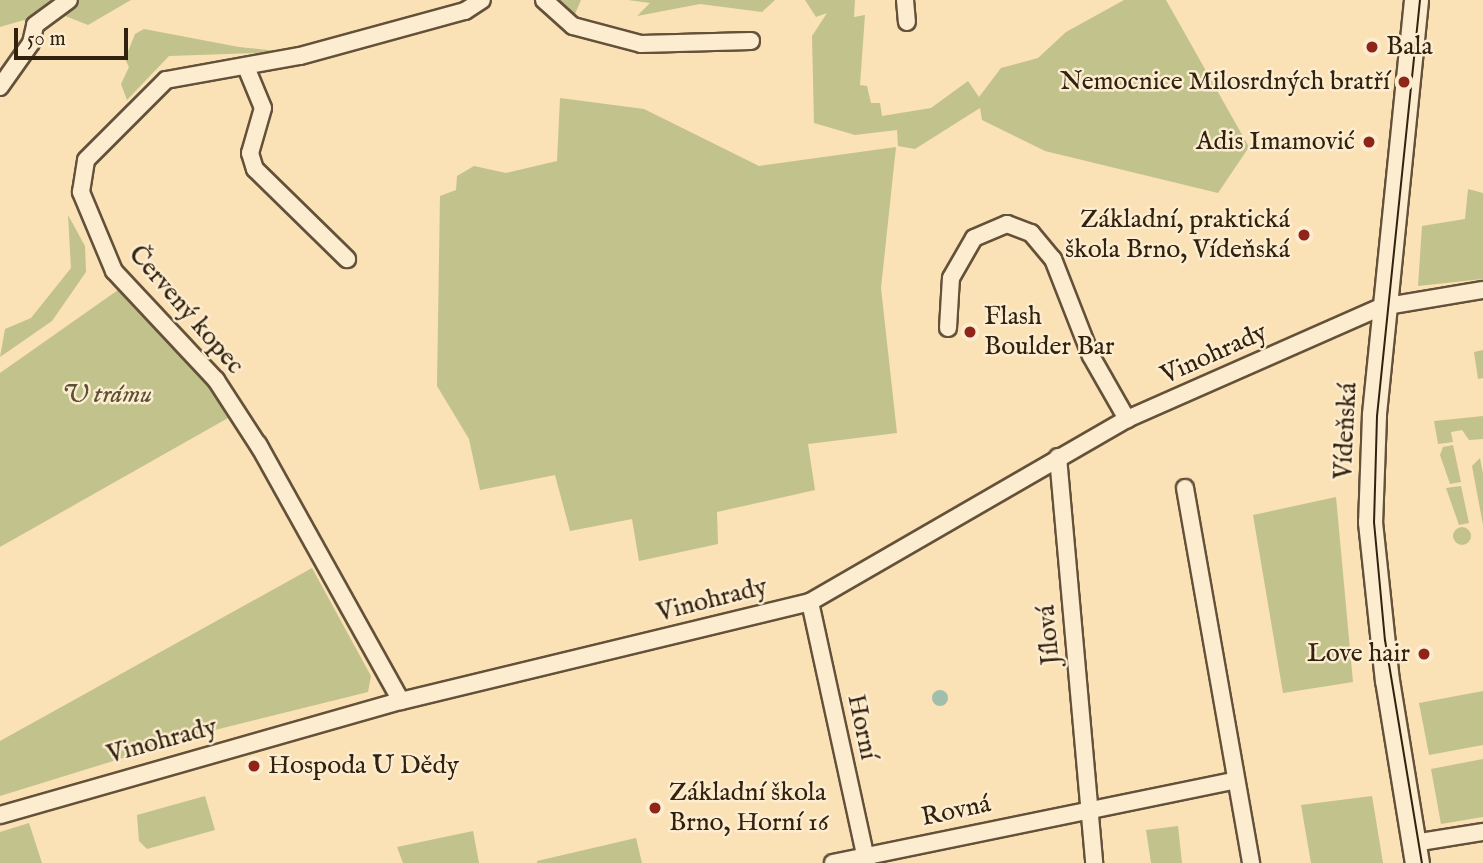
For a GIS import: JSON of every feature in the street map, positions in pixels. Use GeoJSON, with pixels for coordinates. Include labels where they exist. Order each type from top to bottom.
{"type":"FeatureCollection","features":[{"type":"Feature","properties":{"kind":"main road","name":"Vídeňská"},"geometry":{"type":"LineString","coordinates":[[1416,0],[1384,306],[1370,522],[1387,680],[1416,853]]}},
{"type":"Feature","properties":{"kind":"street"},"geometry":{"type":"LineString","coordinates":[[0,87],[31,43],[35,25],[69,0]]}},
{"type":"Feature","properties":{"kind":"street","name":"Červený kopec"},"geometry":{"type":"LineString","coordinates":[[401,701],[259,446],[216,380],[114,271],[81,192],[86,160],[166,80],[300,56],[465,11],[482,0]]}},
{"type":"Feature","properties":{"kind":"street"},"geometry":{"type":"LineString","coordinates":[[544,0],[573,26],[641,44],[751,41]]}},
{"type":"Feature","properties":{"kind":"street"},"geometry":{"type":"LineString","coordinates":[[905,0],[907,22]]}},
{"type":"Feature","properties":{"kind":"street"},"geometry":{"type":"LineString","coordinates":[[246,67],[263,108],[250,153],[255,169],[347,259]]}},
{"type":"Feature","properties":{"kind":"street"},"geometry":{"type":"LineString","coordinates":[[948,328],[951,278],[974,239],[1007,224],[1031,233],[1053,259],[1091,356],[1126,419]]}},
{"type":"Feature","properties":{"kind":"street","name":"Vinohrady"},"geometry":{"type":"LineString","coordinates":[[0,815],[401,701],[810,602],[1126,419],[1384,306],[1483,290]]}},
{"type":"Feature","properties":{"kind":"street","name":"Jílová"},"geometry":{"type":"LineString","coordinates":[[1058,457],[1094,863]]}},
{"type":"Feature","properties":{"kind":"street"},"geometry":{"type":"LineString","coordinates":[[1185,488],[1251,863]]}},
{"type":"Feature","properties":{"kind":"street","name":"Horní"},"geometry":{"type":"LineString","coordinates":[[810,602],[866,859]]}},
{"type":"Feature","properties":{"kind":"street"},"geometry":{"type":"LineString","coordinates":[[1090,808],[1236,780]]}},
{"type":"Feature","properties":{"kind":"street","name":"Rovná"},"geometry":{"type":"LineString","coordinates":[[833,863],[866,859],[1090,808]]}},
{"type":"Feature","properties":{"kind":"street"},"geometry":{"type":"LineString","coordinates":[[1416,853],[1483,832]]}},
{"type":"Feature","properties":{"kind":"green space"},"geometry":{"type":"Polygon","coordinates":[[[0,0],[131,0],[88,25],[45,8],[30,25],[24,20],[0,27],[0,0]]]}},
{"type":"Feature","properties":{"kind":"green space"},"geometry":{"type":"Polygon","coordinates":[[[553,0],[581,0],[572,21],[553,0]]]}},
{"type":"Feature","properties":{"kind":"green space"},"geometry":{"type":"Polygon","coordinates":[[[628,0],[775,0],[762,12],[700,4],[637,16],[650,3],[628,0]]]}},
{"type":"Feature","properties":{"kind":"green space"},"geometry":{"type":"Polygon","coordinates":[[[805,0],[855,0],[854,17],[865,15],[860,85],[867,86],[871,103],[880,103],[882,116],[931,108],[968,81],[979,97],[1001,68],[1038,58],[1066,32],[1124,0],[1166,0],[1249,147],[1218,193],[1045,151],[982,120],[980,108],[915,149],[898,146],[897,130],[855,135],[814,123],[812,36],[827,13],[816,17],[805,0]]]}},
{"type":"Feature","properties":{"kind":"green space"},"geometry":{"type":"Polygon","coordinates":[[[144,29],[239,47],[286,52],[169,56],[127,100],[121,84],[129,67],[125,59],[135,34],[144,29]]]}},
{"type":"Feature","properties":{"kind":"green space"},"geometry":{"type":"Polygon","coordinates":[[[560,98],[644,109],[759,166],[896,147],[881,288],[897,433],[808,444],[815,490],[717,512],[718,544],[639,561],[632,519],[570,531],[555,475],[480,490],[469,439],[437,386],[440,196],[456,190],[457,176],[474,166],[506,173],[557,161],[560,98]]]}},
{"type":"Feature","properties":{"kind":"green space"},"geometry":{"type":"Polygon","coordinates":[[[1468,189],[1483,193],[1483,279],[1418,286],[1422,226],[1465,219],[1468,189]]]}},
{"type":"Feature","properties":{"kind":"green space"},"geometry":{"type":"Polygon","coordinates":[[[68,215],[85,246],[86,272],[52,321],[0,357],[5,329],[31,318],[71,268],[68,215]]]}},
{"type":"Feature","properties":{"kind":"green space","name":"U trámu"},"geometry":{"type":"Polygon","coordinates":[[[118,290],[215,393],[228,418],[0,547],[0,373],[118,290]]]}},
{"type":"Feature","properties":{"kind":"green space"},"geometry":{"type":"Polygon","coordinates":[[[1483,350],[1483,378],[1478,379],[1474,352],[1483,350]]]}},
{"type":"Feature","properties":{"kind":"green space"},"geometry":{"type":"Polygon","coordinates":[[[1483,416],[1483,439],[1469,440],[1462,430],[1451,432],[1453,442],[1438,444],[1434,421],[1483,416]]]}},
{"type":"Feature","properties":{"kind":"green space"},"geometry":{"type":"Polygon","coordinates":[[[1453,445],[1461,482],[1450,484],[1440,455],[1443,447],[1453,445]]]}},
{"type":"Feature","properties":{"kind":"green space"},"geometry":{"type":"Polygon","coordinates":[[[1480,458],[1483,474],[1483,525],[1472,466],[1480,458]]]}},
{"type":"Feature","properties":{"kind":"green space"},"geometry":{"type":"Polygon","coordinates":[[[1461,486],[1469,523],[1459,525],[1446,488],[1461,486]]]}},
{"type":"Feature","properties":{"kind":"green space"},"geometry":{"type":"Polygon","coordinates":[[[1336,497],[1353,682],[1283,693],[1253,515],[1336,497]]]}},
{"type":"Feature","properties":{"kind":"green space"},"geometry":{"type":"Polygon","coordinates":[[[1458,527],[1466,527],[1471,536],[1469,543],[1458,545],[1453,540],[1453,532],[1458,527]]]}},
{"type":"Feature","properties":{"kind":"green space"},"geometry":{"type":"Polygon","coordinates":[[[312,568],[371,676],[368,692],[207,732],[0,796],[0,741],[312,568]]]}},
{"type":"Feature","properties":{"kind":"green space"},"geometry":{"type":"Polygon","coordinates":[[[1483,691],[1483,745],[1429,755],[1419,703],[1483,691]]]}},
{"type":"Feature","properties":{"kind":"green space"},"geometry":{"type":"Polygon","coordinates":[[[1483,759],[1483,817],[1441,824],[1431,769],[1483,759]]]}},
{"type":"Feature","properties":{"kind":"green space"},"geometry":{"type":"Polygon","coordinates":[[[205,796],[215,830],[147,849],[139,841],[137,815],[205,796]]]}},
{"type":"Feature","properties":{"kind":"green space"},"geometry":{"type":"Polygon","coordinates":[[[1372,796],[1383,863],[1311,863],[1301,805],[1372,796]]]}},
{"type":"Feature","properties":{"kind":"green space"},"geometry":{"type":"Polygon","coordinates":[[[29,823],[42,863],[0,863],[0,832],[29,823]]]}},
{"type":"Feature","properties":{"kind":"green space"},"geometry":{"type":"Polygon","coordinates":[[[1178,826],[1182,863],[1151,863],[1146,830],[1178,826]]]}},
{"type":"Feature","properties":{"kind":"green space"},"geometry":{"type":"Polygon","coordinates":[[[473,831],[479,863],[403,863],[397,847],[473,831]]]}},
{"type":"Feature","properties":{"kind":"green space"},"geometry":{"type":"Polygon","coordinates":[[[636,838],[642,863],[537,863],[537,861],[636,838]]]}},
{"type":"Feature","properties":{"kind":"shaded area"},"geometry":{"type":"Polygon","coordinates":[[[940,690],[946,692],[946,704],[940,706],[934,704],[932,698],[934,692],[940,690]]]}},
{"type":"Feature","properties":{"kind":"tram line"},"geometry":{"type":"LineString","coordinates":[[1420,0],[1377,416],[1374,522],[1385,640],[1422,863]]}},
{"type":"Feature","properties":{"kind":"place","name":"Bala"},"geometry":{"type":"Point","coordinates":[1372,47]}},
{"type":"Feature","properties":{"kind":"place","name":"Nemocnice Milosrdných bratří"},"geometry":{"type":"Point","coordinates":[1404,82]}},
{"type":"Feature","properties":{"kind":"place","name":"Adis Imamović"},"geometry":{"type":"Point","coordinates":[1369,142]}},
{"type":"Feature","properties":{"kind":"place","name":"Základní, praktická škola Brno, Vídeňská"},"geometry":{"type":"Point","coordinates":[1304,235]}},
{"type":"Feature","properties":{"kind":"place","name":"Flash Boulder Bar"},"geometry":{"type":"Point","coordinates":[970,332]}},
{"type":"Feature","properties":{"kind":"place","name":"Love hair"},"geometry":{"type":"Point","coordinates":[1424,654]}},
{"type":"Feature","properties":{"kind":"place","name":"Hospoda U Dědy"},"geometry":{"type":"Point","coordinates":[254,766]}},
{"type":"Feature","properties":{"kind":"place","name":"Základní škola Brno, Horní 16"},"geometry":{"type":"Point","coordinates":[655,808]}}]}
